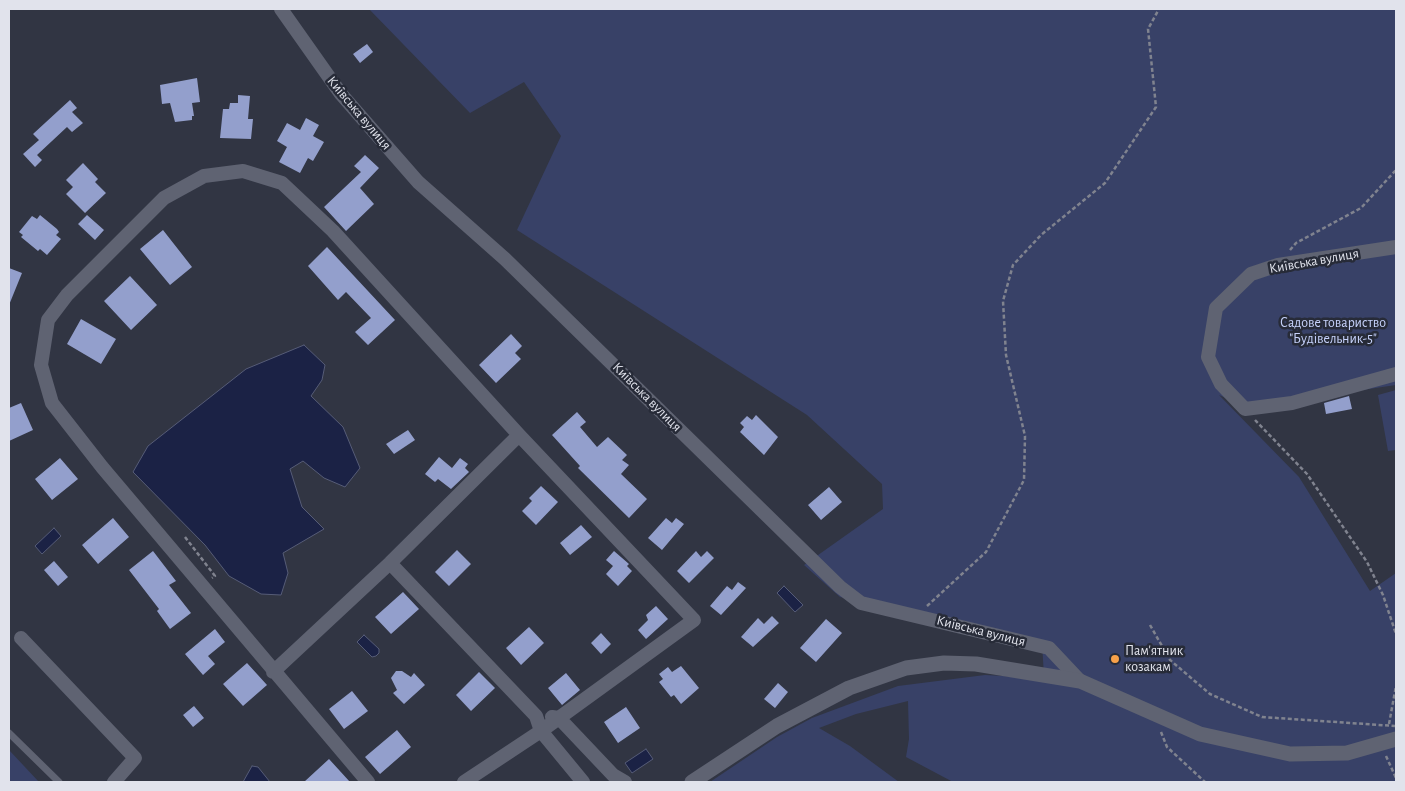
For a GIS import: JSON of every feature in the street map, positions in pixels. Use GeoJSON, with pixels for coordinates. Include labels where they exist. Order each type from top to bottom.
{"type":"FeatureCollection","features":[{"type":"Feature","properties":{"kind":"main road"},"geometry":{"type":"LineString","coordinates":[[692,782],[785,722],[849,688],[906,668],[944,663],[976,664],[1080,681],[1155,716],[1200,734],[1290,754],[1347,753],[1396,739]]}},
{"type":"Feature","properties":{"kind":"street","name":"Київська вулиця"},"geometry":{"type":"LineString","coordinates":[[281,9],[341,94],[418,182],[506,259],[840,587],[861,603],[1049,648],[1080,681]]}},
{"type":"Feature","properties":{"kind":"street"},"geometry":{"type":"LineString","coordinates":[[368,782],[201,588],[102,467],[52,403],[41,365],[48,320],[67,295],[164,198],[204,176],[244,171],[282,183],[332,231],[518,435],[694,620],[542,731],[464,782]]}},
{"type":"Feature","properties":{"kind":"street","name":"Київська вулиця"},"geometry":{"type":"LineString","coordinates":[[1245,409],[1221,384],[1208,357],[1216,308],[1251,274],[1278,265],[1396,247]]}},
{"type":"Feature","properties":{"kind":"street"},"geometry":{"type":"LineString","coordinates":[[1245,409],[1292,403],[1396,374]]}},
{"type":"Feature","properties":{"kind":"street"},"geometry":{"type":"LineString","coordinates":[[273,672],[390,563],[518,435]]}},
{"type":"Feature","properties":{"kind":"street"},"geometry":{"type":"LineString","coordinates":[[390,563],[536,716],[542,731],[583,782]]}},
{"type":"Feature","properties":{"kind":"street"},"geometry":{"type":"LineString","coordinates":[[21,638],[135,758],[114,782]]}},
{"type":"Feature","properties":{"kind":"street"},"geometry":{"type":"LineString","coordinates":[[536,716],[559,718],[614,780]]}},
{"type":"Feature","properties":{"kind":"lane"},"geometry":{"type":"LineString","coordinates":[[9,733],[59,782]]}},
{"type":"Feature","properties":{"kind":"path"},"geometry":{"type":"LineString","coordinates":[[917,616],[986,552],[1024,480],[1025,436],[1006,355],[1003,301],[1013,265],[1041,235],[1105,183],[1156,107],[1148,29],[1159,9]]}},
{"type":"Feature","properties":{"kind":"path"},"geometry":{"type":"LineString","coordinates":[[1278,265],[1296,243],[1361,208],[1396,170]]}},
{"type":"Feature","properties":{"kind":"path"},"geometry":{"type":"LineString","coordinates":[[1245,409],[1307,474],[1367,562],[1383,595],[1396,634]]}},
{"type":"Feature","properties":{"kind":"path"},"geometry":{"type":"LineString","coordinates":[[185,537],[215,576],[201,588]]}},
{"type":"Feature","properties":{"kind":"path"},"geometry":{"type":"LineString","coordinates":[[1150,625],[1170,660],[1210,694],[1262,717],[1389,724],[1396,726]]}},
{"type":"Feature","properties":{"kind":"path"},"geometry":{"type":"LineString","coordinates":[[1396,686],[1389,724],[1375,744],[1388,758],[1396,778]]}},
{"type":"Feature","properties":{"kind":"path"},"geometry":{"type":"LineString","coordinates":[[1155,716],[1167,747],[1205,782]]}},
{"type":"Feature","properties":{"kind":"green space","name":"Садове товариство \"Будівельник-5\""},"geometry":{"type":"Polygon","coordinates":[[[369,9],[1396,9],[1396,385],[1246,407],[1219,395],[1299,477],[1370,591],[1396,573],[1396,782],[953,782],[906,757],[909,739],[908,701],[856,714],[819,728],[850,746],[899,782],[710,782],[777,737],[812,718],[898,686],[985,675],[1044,676],[1042,643],[840,597],[804,565],[883,509],[882,484],[807,415],[517,230],[561,136],[524,82],[470,113],[369,9]]]}},
{"type":"Feature","properties":{"kind":"green space"},"geometry":{"type":"Polygon","coordinates":[[[1396,390],[1396,450],[1388,451],[1378,395],[1396,390]]]}},
{"type":"Feature","properties":{"kind":"green space"},"geometry":{"type":"Polygon","coordinates":[[[9,750],[39,782],[9,782],[9,750]]]}},
{"type":"Feature","properties":{"kind":"shaded area"},"geometry":{"type":"Polygon","coordinates":[[[304,345],[325,365],[322,380],[311,396],[343,427],[360,468],[345,487],[324,478],[303,461],[290,469],[302,507],[324,529],[283,553],[288,573],[281,595],[261,594],[229,576],[205,545],[133,472],[148,446],[246,369],[304,345]]]}},
{"type":"Feature","properties":{"kind":"shaded area"},"geometry":{"type":"Polygon","coordinates":[[[54,528],[61,536],[42,554],[35,546],[54,528]]]}},
{"type":"Feature","properties":{"kind":"shaded area"},"geometry":{"type":"Polygon","coordinates":[[[784,586],[803,605],[795,612],[777,593],[784,586]]]}},
{"type":"Feature","properties":{"kind":"shaded area"},"geometry":{"type":"Polygon","coordinates":[[[364,635],[379,649],[379,653],[376,656],[372,657],[357,642],[364,635]]]}},
{"type":"Feature","properties":{"kind":"shaded area"},"geometry":{"type":"Polygon","coordinates":[[[646,749],[653,759],[632,773],[625,763],[646,749]]]}},
{"type":"Feature","properties":{"kind":"shaded area"},"geometry":{"type":"Polygon","coordinates":[[[252,766],[258,767],[270,782],[243,782],[252,766]]]}},
{"type":"Feature","properties":{"kind":"building"},"geometry":{"type":"Polygon","coordinates":[[[367,44],[373,52],[360,63],[353,54],[367,44]]]}},
{"type":"Feature","properties":{"kind":"building"},"geometry":{"type":"Polygon","coordinates":[[[197,78],[200,102],[192,103],[194,116],[192,116],[192,120],[175,122],[170,103],[162,104],[160,85],[197,78]]]}},
{"type":"Feature","properties":{"kind":"building"},"geometry":{"type":"Polygon","coordinates":[[[238,95],[250,96],[248,119],[253,119],[251,139],[220,138],[223,109],[229,109],[230,103],[238,103],[238,95]]]}},
{"type":"Feature","properties":{"kind":"building"},"geometry":{"type":"Polygon","coordinates":[[[70,100],[77,108],[72,112],[83,123],[72,132],[67,127],[37,155],[42,160],[35,167],[23,154],[39,140],[33,134],[70,100]]]}},
{"type":"Feature","properties":{"kind":"building"},"geometry":{"type":"Polygon","coordinates":[[[306,118],[319,125],[313,136],[324,142],[313,161],[308,158],[300,173],[279,162],[287,147],[277,141],[287,123],[300,130],[306,118]]]}},
{"type":"Feature","properties":{"kind":"building"},"geometry":{"type":"Polygon","coordinates":[[[365,155],[379,168],[360,188],[374,204],[346,231],[324,207],[361,172],[354,166],[365,155]]]}},
{"type":"Feature","properties":{"kind":"building"},"geometry":{"type":"Polygon","coordinates":[[[83,163],[98,179],[95,182],[106,193],[85,213],[66,194],[73,187],[66,180],[83,163]]]}},
{"type":"Feature","properties":{"kind":"building"},"geometry":{"type":"Polygon","coordinates":[[[40,215],[57,229],[59,232],[56,235],[61,239],[47,255],[40,249],[38,251],[21,237],[23,235],[19,232],[32,216],[37,219],[40,215]]]}},
{"type":"Feature","properties":{"kind":"building"},"geometry":{"type":"Polygon","coordinates":[[[87,215],[104,230],[95,240],[78,224],[87,215]]]}},
{"type":"Feature","properties":{"kind":"building"},"geometry":{"type":"Polygon","coordinates":[[[163,230],[192,267],[170,285],[140,249],[163,230]]]}},
{"type":"Feature","properties":{"kind":"building"},"geometry":{"type":"Polygon","coordinates":[[[327,247],[395,320],[368,345],[355,332],[371,318],[346,292],[338,300],[308,266],[327,247]]]}},
{"type":"Feature","properties":{"kind":"building"},"geometry":{"type":"Polygon","coordinates":[[[9,268],[22,273],[9,305],[9,268]]]}},
{"type":"Feature","properties":{"kind":"building"},"geometry":{"type":"Polygon","coordinates":[[[130,276],[157,305],[131,330],[104,301],[130,276]]]}},
{"type":"Feature","properties":{"kind":"building"},"geometry":{"type":"Polygon","coordinates":[[[81,319],[116,339],[101,364],[67,344],[81,319]]]}},
{"type":"Feature","properties":{"kind":"building"},"geometry":{"type":"Polygon","coordinates":[[[511,334],[522,346],[515,353],[521,359],[496,383],[479,365],[511,334]]]}},
{"type":"Feature","properties":{"kind":"building"},"geometry":{"type":"Polygon","coordinates":[[[1349,396],[1352,409],[1326,414],[1324,403],[1349,396]]]}},
{"type":"Feature","properties":{"kind":"building"},"geometry":{"type":"Polygon","coordinates":[[[21,403],[33,430],[9,441],[9,408],[21,403]]]}},
{"type":"Feature","properties":{"kind":"building"},"geometry":{"type":"Polygon","coordinates":[[[577,412],[586,422],[580,427],[597,447],[608,437],[627,455],[622,460],[629,465],[621,474],[647,499],[629,518],[578,468],[580,466],[552,435],[577,412]]]}},
{"type":"Feature","properties":{"kind":"building"},"geometry":{"type":"Polygon","coordinates":[[[756,415],[778,437],[764,455],[740,432],[744,427],[740,423],[747,416],[752,420],[756,415]]]}},
{"type":"Feature","properties":{"kind":"building"},"geometry":{"type":"Polygon","coordinates":[[[408,430],[415,440],[394,454],[386,444],[408,430]]]}},
{"type":"Feature","properties":{"kind":"building"},"geometry":{"type":"Polygon","coordinates":[[[439,457],[452,468],[460,458],[468,464],[465,468],[469,472],[451,489],[438,479],[435,482],[425,474],[439,457]]]}},
{"type":"Feature","properties":{"kind":"building"},"geometry":{"type":"Polygon","coordinates":[[[60,458],[78,479],[52,500],[35,479],[60,458]]]}},
{"type":"Feature","properties":{"kind":"building"},"geometry":{"type":"Polygon","coordinates":[[[541,486],[558,502],[536,525],[522,511],[532,501],[529,498],[541,486]]]}},
{"type":"Feature","properties":{"kind":"building"},"geometry":{"type":"Polygon","coordinates":[[[829,487],[842,502],[821,520],[808,505],[829,487]]]}},
{"type":"Feature","properties":{"kind":"building"},"geometry":{"type":"Polygon","coordinates":[[[113,518],[129,537],[98,564],[82,545],[113,518]]]}},
{"type":"Feature","properties":{"kind":"building"},"geometry":{"type":"Polygon","coordinates":[[[666,518],[672,523],[676,518],[684,524],[662,550],[648,538],[666,518]]]}},
{"type":"Feature","properties":{"kind":"building"},"geometry":{"type":"Polygon","coordinates":[[[581,525],[592,537],[570,555],[560,543],[581,525]]]}},
{"type":"Feature","properties":{"kind":"building"},"geometry":{"type":"Polygon","coordinates":[[[457,550],[471,564],[449,586],[435,572],[457,550]]]}},
{"type":"Feature","properties":{"kind":"building"},"geometry":{"type":"Polygon","coordinates":[[[153,551],[176,581],[169,585],[191,613],[170,629],[157,611],[159,609],[129,570],[153,551]]]}},
{"type":"Feature","properties":{"kind":"building"},"geometry":{"type":"Polygon","coordinates":[[[614,551],[629,564],[627,566],[632,571],[618,586],[606,574],[613,566],[606,560],[614,551]]]}},
{"type":"Feature","properties":{"kind":"building"},"geometry":{"type":"Polygon","coordinates":[[[696,551],[701,557],[707,551],[714,558],[689,583],[677,571],[696,551]]]}},
{"type":"Feature","properties":{"kind":"building"},"geometry":{"type":"Polygon","coordinates":[[[54,561],[68,577],[58,586],[44,570],[54,561]]]}},
{"type":"Feature","properties":{"kind":"building"},"geometry":{"type":"Polygon","coordinates":[[[738,582],[746,588],[721,615],[710,606],[727,586],[732,590],[738,582]]]}},
{"type":"Feature","properties":{"kind":"building"},"geometry":{"type":"Polygon","coordinates":[[[403,592],[419,609],[391,634],[375,617],[403,592]]]}},
{"type":"Feature","properties":{"kind":"building"},"geometry":{"type":"Polygon","coordinates":[[[656,606],[668,619],[646,639],[638,630],[648,620],[646,615],[656,606]]]}},
{"type":"Feature","properties":{"kind":"building"},"geometry":{"type":"Polygon","coordinates":[[[772,616],[779,623],[753,647],[741,637],[758,618],[764,624],[772,616]]]}},
{"type":"Feature","properties":{"kind":"building"},"geometry":{"type":"Polygon","coordinates":[[[826,619],[842,633],[816,662],[800,648],[826,619]]]}},
{"type":"Feature","properties":{"kind":"building"},"geometry":{"type":"Polygon","coordinates":[[[529,627],[544,643],[521,665],[506,648],[529,627]]]}},
{"type":"Feature","properties":{"kind":"building"},"geometry":{"type":"Polygon","coordinates":[[[215,629],[225,642],[208,656],[215,664],[203,675],[185,654],[215,629]]]}},
{"type":"Feature","properties":{"kind":"building"},"geometry":{"type":"Polygon","coordinates":[[[601,633],[611,644],[601,654],[591,643],[601,633]]]}},
{"type":"Feature","properties":{"kind":"building"},"geometry":{"type":"Polygon","coordinates":[[[247,663],[267,685],[243,706],[223,684],[247,663]]]}},
{"type":"Feature","properties":{"kind":"building"},"geometry":{"type":"Polygon","coordinates":[[[681,666],[699,688],[681,704],[674,695],[671,697],[659,682],[663,679],[659,674],[668,667],[672,672],[681,666]]]}},
{"type":"Feature","properties":{"kind":"building"},"geometry":{"type":"Polygon","coordinates":[[[396,671],[402,671],[411,677],[414,673],[425,685],[404,704],[393,693],[397,690],[391,678],[396,671]]]}},
{"type":"Feature","properties":{"kind":"building"},"geometry":{"type":"Polygon","coordinates":[[[479,672],[495,688],[471,711],[456,695],[479,672]]]}},
{"type":"Feature","properties":{"kind":"building"},"geometry":{"type":"Polygon","coordinates":[[[566,673],[580,690],[562,705],[548,688],[566,673]]]}},
{"type":"Feature","properties":{"kind":"building"},"geometry":{"type":"Polygon","coordinates":[[[778,683],[788,692],[775,708],[764,699],[778,683]]]}},
{"type":"Feature","properties":{"kind":"building"},"geometry":{"type":"Polygon","coordinates":[[[352,691],[368,711],[344,729],[329,709],[352,691]]]}},
{"type":"Feature","properties":{"kind":"building"},"geometry":{"type":"Polygon","coordinates":[[[194,706],[204,718],[193,727],[183,715],[194,706]]]}},
{"type":"Feature","properties":{"kind":"building"},"geometry":{"type":"Polygon","coordinates":[[[626,707],[640,728],[618,743],[604,722],[626,707]]]}},
{"type":"Feature","properties":{"kind":"building"},"geometry":{"type":"Polygon","coordinates":[[[397,730],[411,747],[380,774],[365,757],[397,730]]]}},
{"type":"Feature","properties":{"kind":"building"},"geometry":{"type":"Polygon","coordinates":[[[329,759],[350,782],[304,782],[329,759]]]}},
{"type":"Feature","properties":{"kind":"place","name":"Пам'ятник козакам"},"geometry":{"type":"Point","coordinates":[1115,659]}}]}
